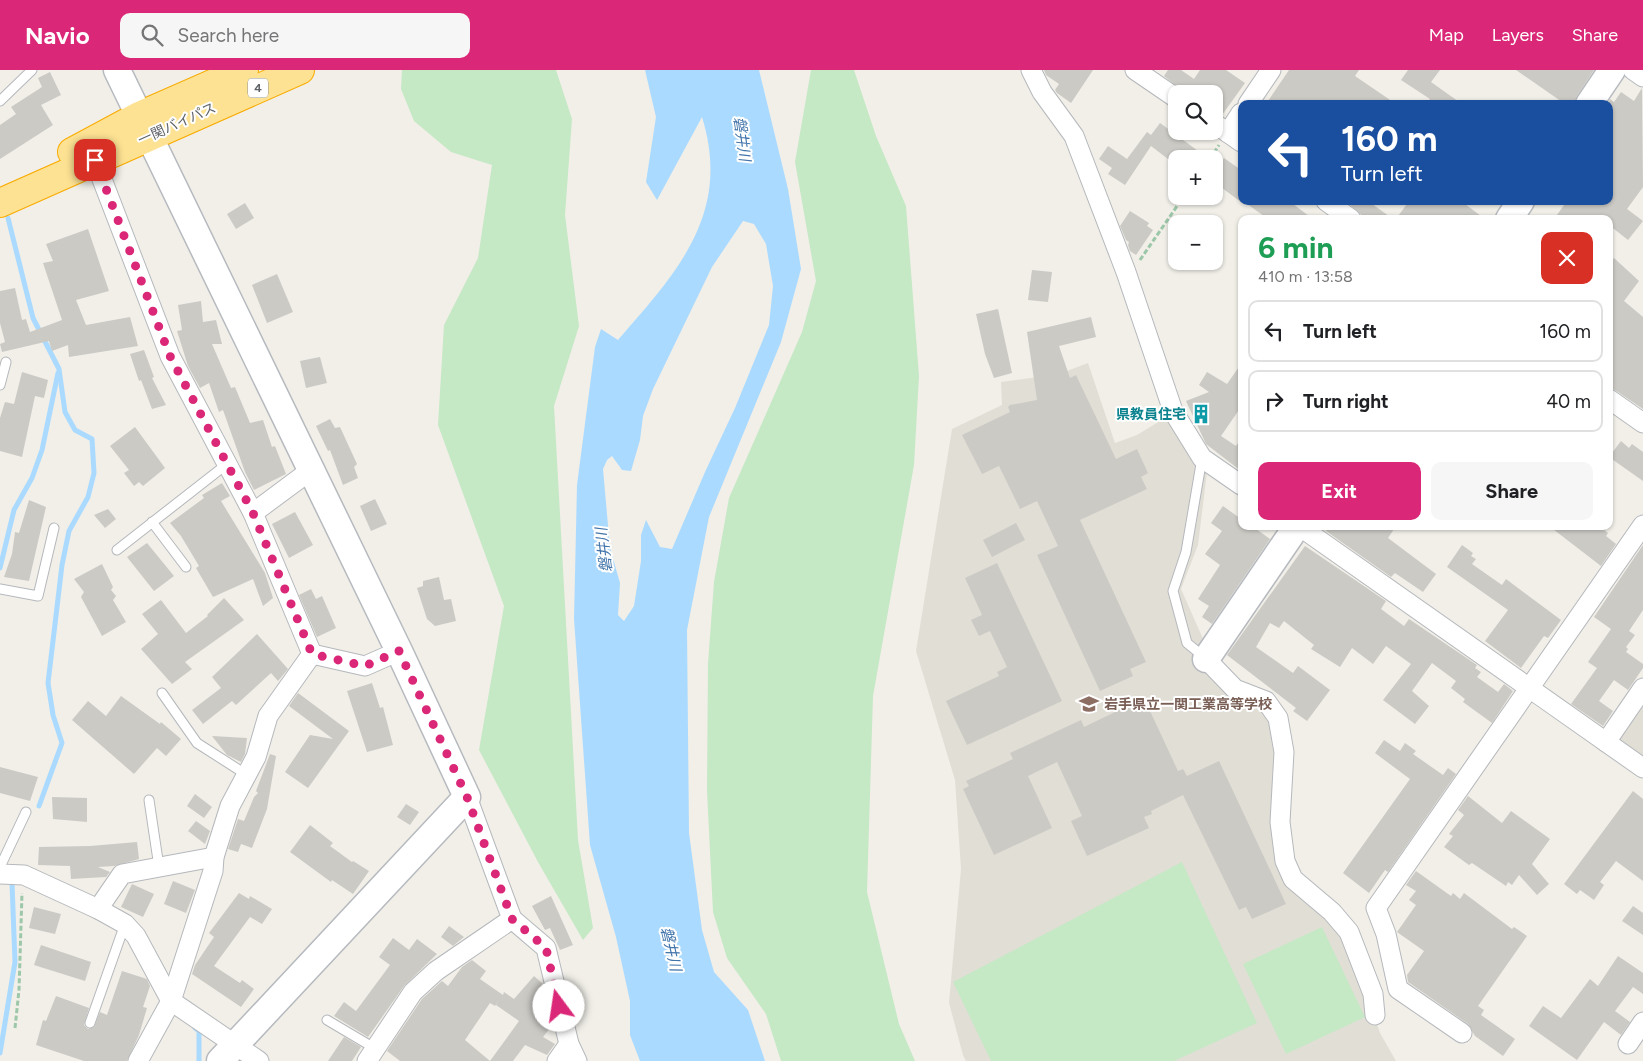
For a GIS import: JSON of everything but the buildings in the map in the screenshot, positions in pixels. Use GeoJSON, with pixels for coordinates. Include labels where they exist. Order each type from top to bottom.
{"type":"FeatureCollection","features":[{"type":"Feature","properties":{"kind":"highway","name":"一関バイパス"},"geometry":{"type":"LineString","coordinates":[[213,96],[244,70]]}},
{"type":"Feature","properties":{"kind":"highway","name":"一関バイパス"},"geometry":{"type":"LineString","coordinates":[[0,184],[85,146],[144,126],[213,96],[300,70]]}},
{"type":"Feature","properties":{"kind":"highway","name":"一関バイパス"},"geometry":{"type":"LineString","coordinates":[[0,203],[95,160],[144,126]]}},
{"type":"Feature","properties":{"kind":"street"},"geometry":{"type":"LineString","coordinates":[[117,70],[399,651],[467,797],[512,919],[546,948],[569,1044],[577,1061]]}},
{"type":"Feature","properties":{"kind":"street"},"geometry":{"type":"LineString","coordinates":[[1031,70],[1042,92],[1074,136],[1126,272],[1173,411],[1202,458],[1238,484]]}},
{"type":"Feature","properties":{"kind":"street"},"geometry":{"type":"LineString","coordinates":[[1135,70],[1168,93]]}},
{"type":"Feature","properties":{"kind":"street"},"geometry":{"type":"LineString","coordinates":[[1251,100],[1271,70]]}},
{"type":"Feature","properties":{"kind":"street"},"geometry":{"type":"LineString","coordinates":[[1592,100],[1612,70]]}},
{"type":"Feature","properties":{"kind":"street"},"geometry":{"type":"LineString","coordinates":[[1632,70],[1643,77]]}},
{"type":"Feature","properties":{"kind":"street"},"geometry":{"type":"LineString","coordinates":[[1228,132],[1238,117]]}},
{"type":"Feature","properties":{"kind":"street"},"geometry":{"type":"LineString","coordinates":[[95,160],[170,356],[253,513],[312,654]]}},
{"type":"Feature","properties":{"kind":"street"},"geometry":{"type":"LineString","coordinates":[[1332,205],[1345,215]]}},
{"type":"Feature","properties":{"kind":"street"},"geometry":{"type":"LineString","coordinates":[[1613,402],[1643,422]]}},
{"type":"Feature","properties":{"kind":"street"},"geometry":{"type":"LineString","coordinates":[[253,513],[310,470]]}},
{"type":"Feature","properties":{"kind":"street"},"geometry":{"type":"LineString","coordinates":[[1462,1034],[1398,989],[1386,934],[1376,908],[1643,525]]}},
{"type":"Feature","properties":{"kind":"street"},"geometry":{"type":"LineString","coordinates":[[1295,530],[1206,659],[1235,689],[1266,701],[1278,718],[1284,752],[1280,822],[1285,861],[1293,879],[1332,912],[1349,932],[1373,994],[1375,1015]]}},
{"type":"Feature","properties":{"kind":"street"},"geometry":{"type":"LineString","coordinates":[[1304,530],[1643,768]]}},
{"type":"Feature","properties":{"kind":"street"},"geometry":{"type":"LineString","coordinates":[[312,654],[365,666],[399,651]]}},
{"type":"Feature","properties":{"kind":"street"},"geometry":{"type":"LineString","coordinates":[[138,1061],[170,1001],[212,871],[214,857],[230,806],[256,758],[268,716],[312,654]]}},
{"type":"Feature","properties":{"kind":"street"},"geometry":{"type":"LineString","coordinates":[[1606,742],[1643,688]]}},
{"type":"Feature","properties":{"kind":"street"},"geometry":{"type":"LineString","coordinates":[[228,1053],[467,797]]}},
{"type":"Feature","properties":{"kind":"street"},"geometry":{"type":"LineString","coordinates":[[98,909],[122,874],[214,857]]}},
{"type":"Feature","properties":{"kind":"street"},"geometry":{"type":"LineString","coordinates":[[0,874],[24,875],[98,909],[125,924],[136,936],[170,1001],[228,1053],[259,1061]]}},
{"type":"Feature","properties":{"kind":"street"},"geometry":{"type":"LineString","coordinates":[[372,1055],[413,992],[436,971],[512,919]]}},
{"type":"Feature","properties":{"kind":"street"},"geometry":{"type":"LineString","coordinates":[[1628,1044],[1643,1022]]}},
{"type":"Feature","properties":{"kind":"street"},"geometry":{"type":"LineString","coordinates":[[557,1061],[569,1044]]}},
{"type":"Feature","properties":{"kind":"lane"},"geometry":{"type":"LineString","coordinates":[[0,101],[32,70]]}},
{"type":"Feature","properties":{"kind":"lane"},"geometry":{"type":"LineString","coordinates":[[0,382],[6,362]]}},
{"type":"Feature","properties":{"kind":"lane"},"geometry":{"type":"LineString","coordinates":[[1202,458],[1186,552],[1173,591],[1187,643],[1206,659]]}},
{"type":"Feature","properties":{"kind":"lane"},"geometry":{"type":"LineString","coordinates":[[117,550],[227,464]]}},
{"type":"Feature","properties":{"kind":"lane"},"geometry":{"type":"LineString","coordinates":[[152,522],[186,567]]}},
{"type":"Feature","properties":{"kind":"lane"},"geometry":{"type":"LineString","coordinates":[[0,589],[38,596],[54,528]]}},
{"type":"Feature","properties":{"kind":"lane"},"geometry":{"type":"LineString","coordinates":[[162,693],[197,743],[247,775]]}},
{"type":"Feature","properties":{"kind":"lane"},"geometry":{"type":"LineString","coordinates":[[149,800],[159,867]]}},
{"type":"Feature","properties":{"kind":"lane"},"geometry":{"type":"LineString","coordinates":[[0,867],[26,812]]}},
{"type":"Feature","properties":{"kind":"lane"},"geometry":{"type":"LineString","coordinates":[[90,1023],[125,924]]}},
{"type":"Feature","properties":{"kind":"lane"},"geometry":{"type":"LineString","coordinates":[[327,1020],[372,1055]]}},
{"type":"Feature","properties":{"kind":"path"},"geometry":{"type":"LineString","coordinates":[[1126,272],[1137,264],[1178,205]]}},
{"type":"Feature","properties":{"kind":"path"},"geometry":{"type":"LineString","coordinates":[[15,1028],[19,990],[24,875]]}},
{"type":"Feature","properties":{"kind":"shaded area","name":"岩手県立一関工業高等学校"},"geometry":{"type":"Polygon","coordinates":[[[1088,363],[1115,443],[1137,435],[1168,416],[1207,472],[1198,545],[1181,589],[1227,693],[1266,714],[1277,745],[1272,775],[1276,849],[1343,937],[1368,997],[1380,1033],[1396,1061],[966,1061],[963,1055],[949,1003],[961,869],[955,780],[916,651],[952,429],[1002,405],[1001,382],[1059,374],[1088,363]]]}},
{"type":"Feature","properties":{"kind":"shaded area"},"geometry":{"type":"Polygon","coordinates":[[[1643,697],[1643,763],[1614,739],[1643,697]]]}},
{"type":"Feature","properties":{"kind":"green space"},"geometry":{"type":"Polygon","coordinates":[[[402,70],[556,70],[572,119],[565,215],[579,326],[554,406],[578,840],[593,928],[583,940],[538,862],[479,750],[504,606],[438,425],[444,325],[478,258],[492,165],[451,152],[414,121],[401,89],[402,70]]]}},
{"type":"Feature","properties":{"kind":"green space"},"geometry":{"type":"Polygon","coordinates":[[[811,70],[854,70],[876,136],[906,206],[919,376],[914,465],[873,696],[867,892],[899,1024],[915,1061],[781,1061],[766,1014],[727,958],[713,912],[707,790],[708,664],[714,582],[729,498],[802,332],[816,281],[795,162],[811,70]]]}},
{"type":"Feature","properties":{"kind":"green space"},"geometry":{"type":"Polygon","coordinates":[[[1182,862],[1257,1023],[1174,1061],[991,1061],[953,982],[1182,862]]]}},
{"type":"Feature","properties":{"kind":"green space"},"geometry":{"type":"Polygon","coordinates":[[[1322,927],[1365,1017],[1286,1054],[1243,964],[1322,927]]]}},
{"type":"Feature","properties":{"kind":"water","name":"磐井川"},"geometry":{"type":"Polygon","coordinates":[[[645,70],[759,70],[788,189],[801,269],[781,342],[709,517],[687,630],[689,833],[702,930],[714,972],[748,1010],[765,1061],[640,1061],[630,1035],[630,1001],[616,937],[590,845],[574,619],[577,485],[595,347],[601,329],[618,340],[660,290],[678,265],[693,239],[704,212],[710,183],[709,152],[702,117],[657,200],[646,182],[656,117],[645,70]],[[743,221],[712,267],[653,389],[643,416],[640,440],[631,471],[622,470],[612,456],[607,460],[603,469],[610,548],[620,583],[618,615],[624,621],[634,606],[641,561],[641,535],[646,520],[660,547],[672,549],[735,408],[769,325],[773,286],[766,244],[754,224],[743,221]]]}},
{"type":"Feature","properties":{"kind":"waterway"},"geometry":{"type":"LineString","coordinates":[[8,218],[33,318],[59,369],[65,412],[75,430],[92,439],[94,473],[88,497],[69,531],[62,565],[48,683],[53,715],[62,743],[39,806]]}},
{"type":"Feature","properties":{"kind":"waterway"},"geometry":{"type":"LineString","coordinates":[[0,568],[14,510],[32,478],[42,450],[58,373]]}},
{"type":"Feature","properties":{"kind":"waterway"},"geometry":{"type":"LineString","coordinates":[[0,1053],[15,962],[12,883]]}},
{"type":"Feature","properties":{"kind":"waterway"},"geometry":{"type":"LineString","coordinates":[[195,1028],[199,1031],[199,1061]]}},
{"type":"Feature","properties":{"kind":"place","name":"県教員住宅"},"geometry":{"type":"Point","coordinates":[1201,414]}},
{"type":"Feature","properties":{"kind":"place","name":"岩手県立一関工業高等学校"},"geometry":{"type":"Point","coordinates":[1089,704]}},
{"type":"Feature","properties":{"kind":"route"},"geometry":{"type":"LineString","coordinates":[[95,160],[170,356],[253,513],[312,654],[365,666],[399,651],[467,797],[512,919],[546,948],[559,1006]]}}]}
